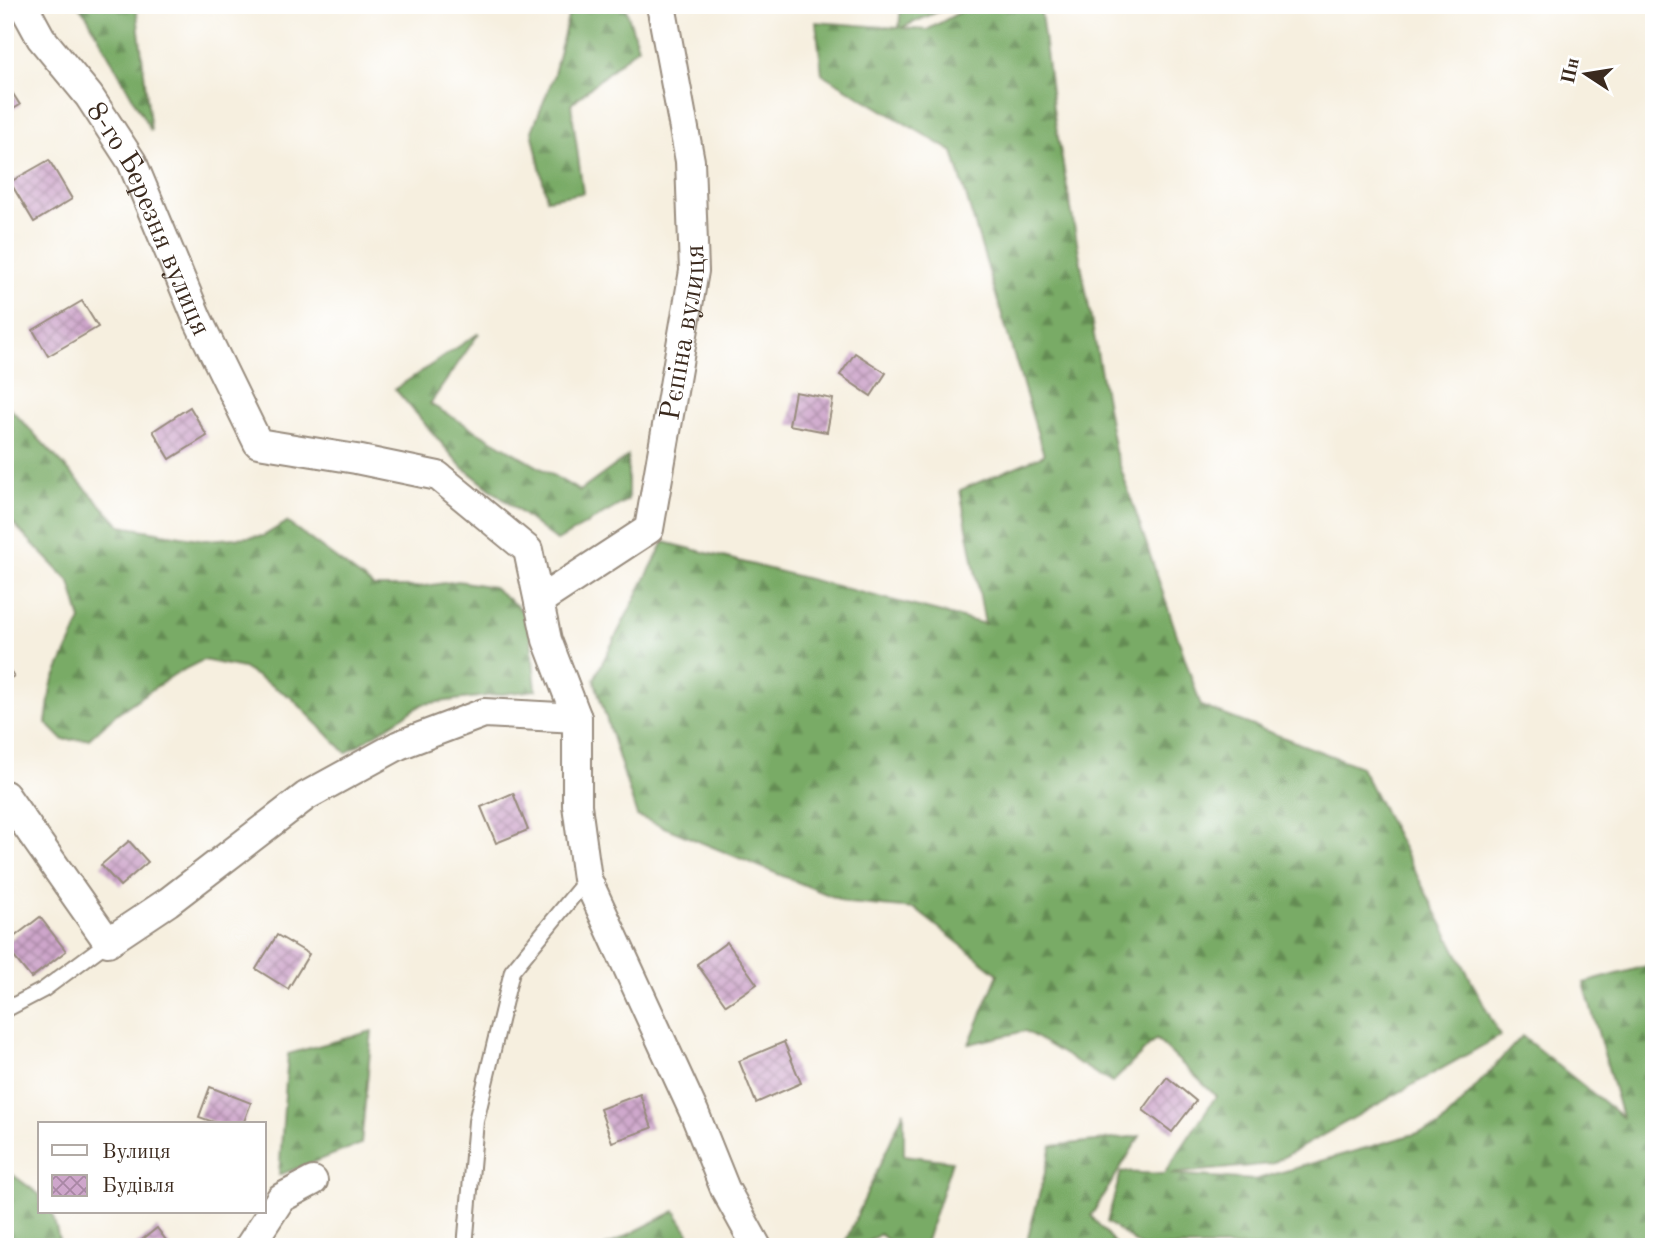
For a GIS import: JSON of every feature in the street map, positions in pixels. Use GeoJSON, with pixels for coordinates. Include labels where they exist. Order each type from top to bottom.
{"type":"FeatureCollection","features":[{"type":"Feature","properties":{"kind":"street","name":"8-го Березня вулиця"},"geometry":{"type":"LineString","coordinates":[[23,5],[41,38],[89,96],[132,162],[197,318],[258,443],[438,476],[528,550],[539,601]]}},
{"type":"Feature","properties":{"kind":"street","name":"Рєпіна вулиця"},"geometry":{"type":"LineString","coordinates":[[539,601],[649,528],[694,271],[690,162],[661,5]]}},
{"type":"Feature","properties":{"kind":"street"},"geometry":{"type":"LineString","coordinates":[[539,601],[547,640],[577,718],[577,805],[587,879],[694,1112],[725,1189],[757,1247]]}},
{"type":"Feature","properties":{"kind":"street"},"geometry":{"type":"LineString","coordinates":[[5,795],[108,942],[167,902],[306,796],[399,745],[484,713],[577,718]]}},
{"type":"Feature","properties":{"kind":"street"},"geometry":{"type":"LineString","coordinates":[[249,1247],[281,1198],[313,1181]]}},
{"type":"Feature","properties":{"kind":"lane"},"geometry":{"type":"LineString","coordinates":[[465,1247],[476,1121],[512,971],[587,879]]}},
{"type":"Feature","properties":{"kind":"lane"},"geometry":{"type":"LineString","coordinates":[[5,1010],[43,990],[108,942]]}},
{"type":"Feature","properties":{"kind":"green space"},"geometry":{"type":"Polygon","coordinates":[[[78,5],[136,5],[151,131],[87,16],[78,5]]]}},
{"type":"Feature","properties":{"kind":"green space"},"geometry":{"type":"Polygon","coordinates":[[[570,5],[625,5],[638,47],[571,104],[583,193],[547,199],[532,131],[553,78],[570,5]]]}},
{"type":"Feature","properties":{"kind":"green space"},"geometry":{"type":"Polygon","coordinates":[[[901,5],[953,5],[901,28],[927,30],[973,5],[1040,5],[1054,115],[1115,451],[1201,706],[1361,767],[1500,1036],[1271,1164],[1170,1174],[1254,1180],[1439,1127],[1522,1036],[1622,1117],[1584,983],[1654,964],[1654,1247],[1386,1247],[1379,1242],[1376,1247],[1142,1247],[1107,1222],[1121,1172],[1164,1174],[1216,1096],[1156,1039],[1112,1083],[1025,1031],[969,1044],[998,974],[915,909],[848,903],[637,816],[594,679],[664,542],[985,624],[960,490],[1044,455],[953,152],[822,74],[816,22],[899,28],[901,5]]]}},
{"type":"Feature","properties":{"kind":"green space"},"geometry":{"type":"Polygon","coordinates":[[[479,333],[430,404],[580,491],[628,456],[628,500],[557,541],[461,466],[395,389],[479,333]]]}},
{"type":"Feature","properties":{"kind":"green space"},"geometry":{"type":"Polygon","coordinates":[[[5,403],[121,526],[205,540],[263,536],[287,522],[374,587],[418,587],[458,581],[493,587],[529,616],[536,690],[423,704],[346,753],[292,698],[243,668],[203,660],[175,674],[116,714],[89,739],[63,740],[46,723],[51,686],[81,620],[70,582],[5,515],[5,403]]]}},
{"type":"Feature","properties":{"kind":"green space"},"geometry":{"type":"Polygon","coordinates":[[[372,1031],[361,1144],[279,1175],[288,1054],[372,1031]]]}},
{"type":"Feature","properties":{"kind":"green space"},"geometry":{"type":"Polygon","coordinates":[[[904,1111],[904,1155],[952,1161],[924,1247],[896,1247],[880,1234],[860,1247],[843,1247],[904,1111]]]}},
{"type":"Feature","properties":{"kind":"green space"},"geometry":{"type":"Polygon","coordinates":[[[1140,1136],[1091,1216],[1118,1247],[1020,1247],[1027,1241],[1052,1146],[1140,1136]]]}},
{"type":"Feature","properties":{"kind":"green space"},"geometry":{"type":"Polygon","coordinates":[[[5,1169],[38,1194],[38,1214],[53,1214],[61,1247],[5,1247],[5,1169]]]}},
{"type":"Feature","properties":{"kind":"green space"},"geometry":{"type":"Polygon","coordinates":[[[675,1211],[689,1233],[675,1247],[604,1247],[675,1211]]]}},
{"type":"Feature","properties":{"kind":"building"},"geometry":{"type":"Polygon","coordinates":[[[5,81],[20,105],[5,114],[5,81]]]}},
{"type":"Feature","properties":{"kind":"building"},"geometry":{"type":"Polygon","coordinates":[[[49,160],[72,199],[34,222],[10,182],[49,160]]]}},
{"type":"Feature","properties":{"kind":"building"},"geometry":{"type":"Polygon","coordinates":[[[82,301],[98,327],[48,356],[33,330],[82,301]]]}},
{"type":"Feature","properties":{"kind":"building"},"geometry":{"type":"Polygon","coordinates":[[[855,353],[886,373],[871,396],[840,375],[855,353]]]}},
{"type":"Feature","properties":{"kind":"building"},"geometry":{"type":"Polygon","coordinates":[[[795,392],[833,399],[827,432],[789,425],[795,392]]]}},
{"type":"Feature","properties":{"kind":"building"},"geometry":{"type":"Polygon","coordinates":[[[190,407],[207,436],[170,459],[153,431],[190,407]]]}},
{"type":"Feature","properties":{"kind":"building"},"geometry":{"type":"Polygon","coordinates":[[[5,663],[14,676],[5,682],[5,663]]]}},
{"type":"Feature","properties":{"kind":"building"},"geometry":{"type":"Polygon","coordinates":[[[513,793],[528,830],[496,843],[481,807],[513,793]]]}},
{"type":"Feature","properties":{"kind":"building"},"geometry":{"type":"Polygon","coordinates":[[[129,841],[148,862],[120,886],[101,865],[129,841]]]}},
{"type":"Feature","properties":{"kind":"building"},"geometry":{"type":"Polygon","coordinates":[[[40,917],[66,951],[31,978],[5,944],[40,917]]]}},
{"type":"Feature","properties":{"kind":"building"},"geometry":{"type":"Polygon","coordinates":[[[277,935],[309,954],[288,989],[256,969],[277,935]]]}},
{"type":"Feature","properties":{"kind":"building"},"geometry":{"type":"Polygon","coordinates":[[[727,942],[757,984],[726,1005],[697,964],[727,942]]]}},
{"type":"Feature","properties":{"kind":"building"},"geometry":{"type":"Polygon","coordinates":[[[784,1042],[801,1083],[756,1103],[739,1061],[784,1042]]]}},
{"type":"Feature","properties":{"kind":"building"},"geometry":{"type":"Polygon","coordinates":[[[1167,1077],[1196,1101],[1172,1132],[1143,1110],[1167,1077]]]}},
{"type":"Feature","properties":{"kind":"building"},"geometry":{"type":"Polygon","coordinates":[[[210,1087],[251,1103],[244,1122],[213,1122],[199,1117],[210,1087]]]}},
{"type":"Feature","properties":{"kind":"building"},"geometry":{"type":"Polygon","coordinates":[[[640,1094],[652,1128],[612,1142],[600,1109],[640,1094]]]}},
{"type":"Feature","properties":{"kind":"building"},"geometry":{"type":"Polygon","coordinates":[[[157,1228],[171,1247],[133,1247],[157,1228]]]}}]}
